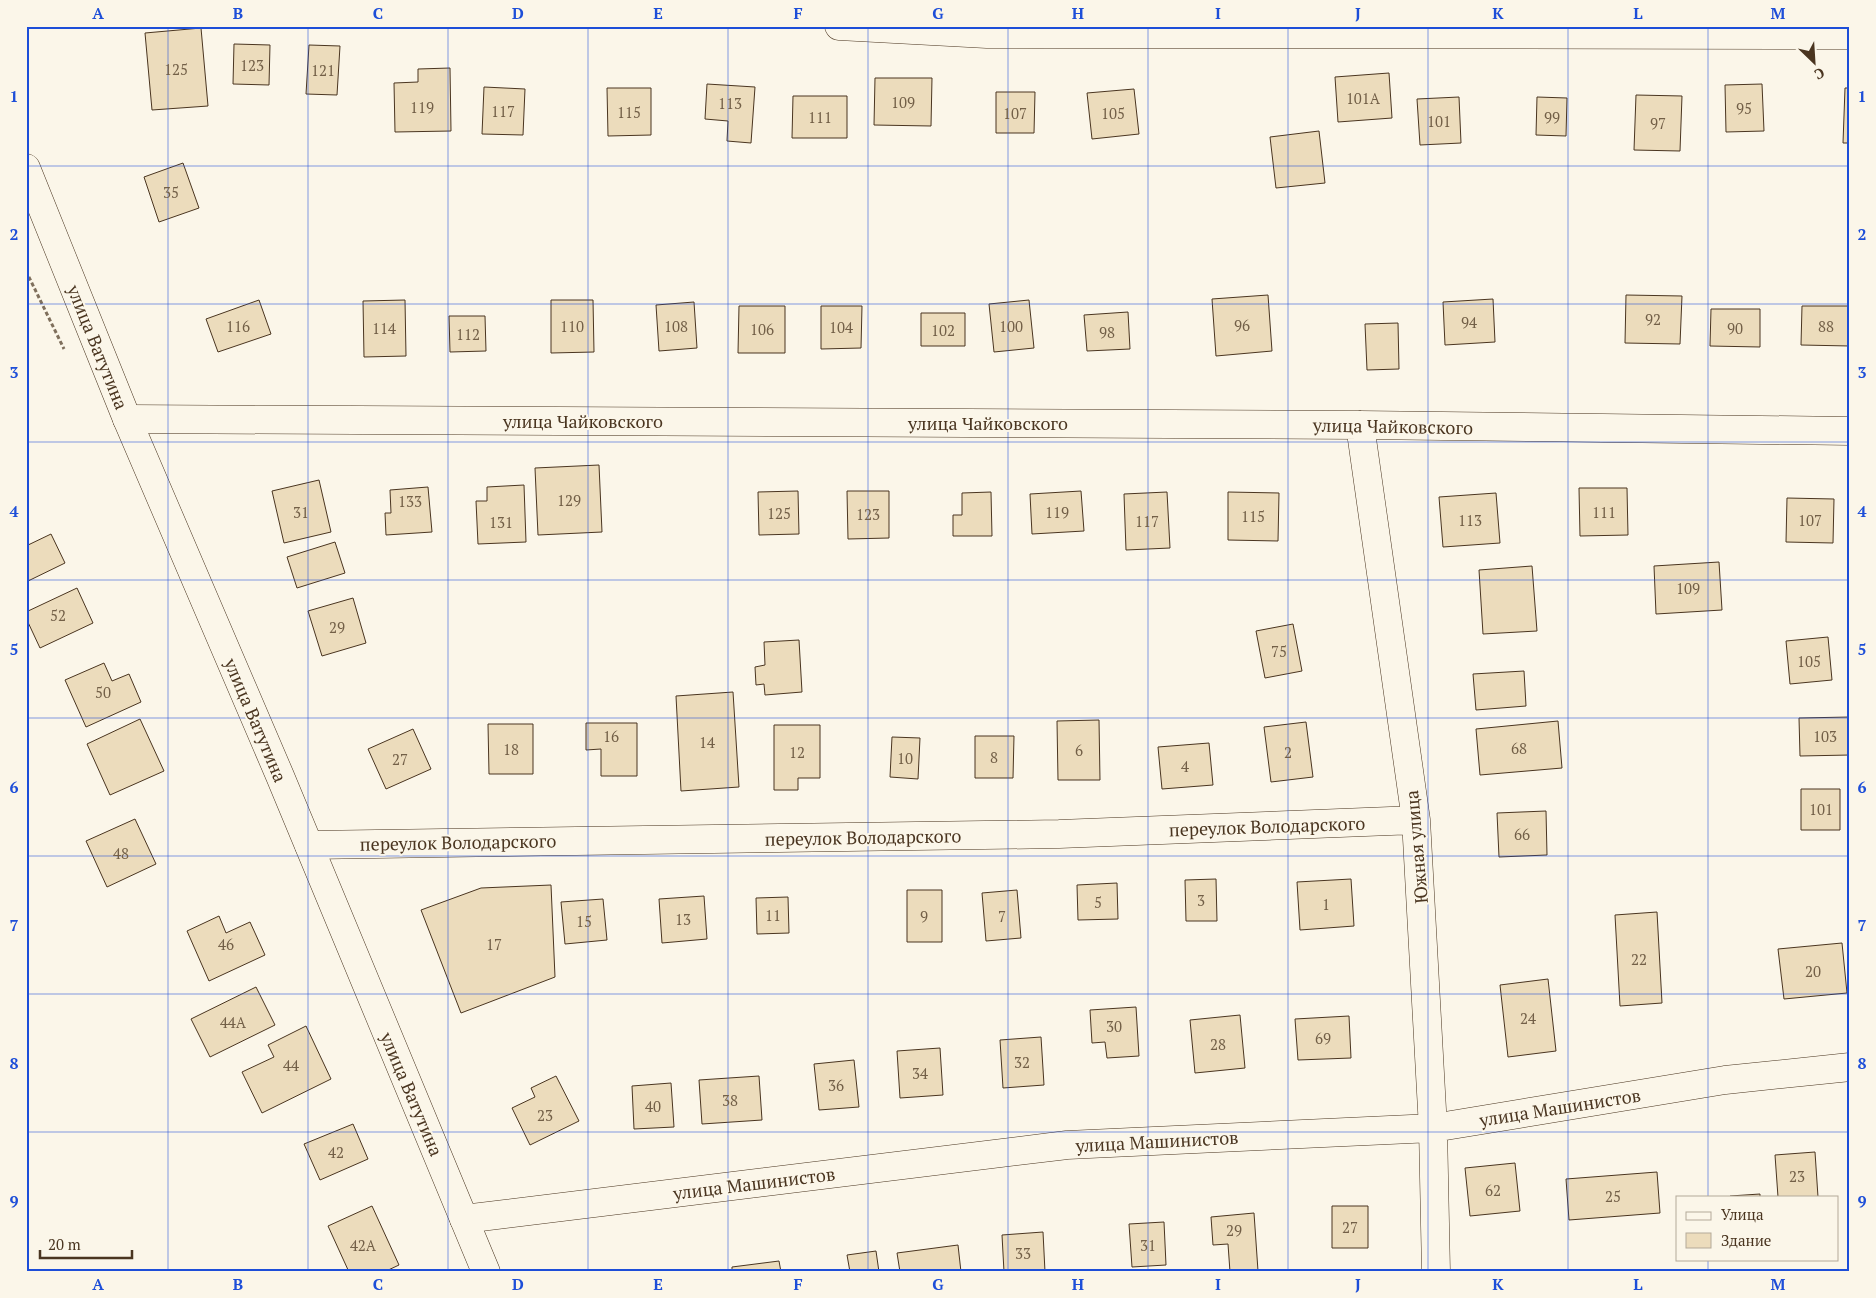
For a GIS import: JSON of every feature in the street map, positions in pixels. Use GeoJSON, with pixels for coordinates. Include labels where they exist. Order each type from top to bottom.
{"type":"FeatureCollection","features":[{"type":"Feature","properties":{"kind":"street"},"geometry":{"type":"LineString","coordinates":[[840,26],[987,34],[1850,34]]}},
{"type":"Feature","properties":{"kind":"street","name":"улица Ватутина"},"geometry":{"type":"LineString","coordinates":[[26,168],[127,419],[309,844],[486,1272]]}},
{"type":"Feature","properties":{"kind":"street","name":"улица Чайковского"},"geometry":{"type":"LineString","coordinates":[[127,419],[1360,425],[1850,431]]}},
{"type":"Feature","properties":{"kind":"street","name":"Южная улица"},"geometry":{"type":"LineString","coordinates":[[1360,425],[1416,820],[1433,1128],[1436,1272]]}},
{"type":"Feature","properties":{"kind":"street","name":"переулок Володарского"},"geometry":{"type":"LineString","coordinates":[[309,844],[1059,834],[1416,820]]}},
{"type":"Feature","properties":{"kind":"street","name":"улица Машинистов"},"geometry":{"type":"LineString","coordinates":[[464,1219],[1067,1145],[1433,1128],[1725,1080],[1850,1067]]}},
{"type":"Feature","properties":{"kind":"building"},"geometry":{"type":"Polygon","coordinates":[[[201,28],[208,106],[152,110],[145,33],[201,28]]]}},
{"type":"Feature","properties":{"kind":"building"},"geometry":{"type":"Polygon","coordinates":[[[234,44],[270,45],[269,85],[233,84],[234,44]]]}},
{"type":"Feature","properties":{"kind":"building"},"geometry":{"type":"Polygon","coordinates":[[[309,45],[340,46],[337,95],[306,94],[309,45]]]}},
{"type":"Feature","properties":{"kind":"building"},"geometry":{"type":"Polygon","coordinates":[[[450,68],[451,131],[395,132],[394,83],[418,82],[418,69],[450,68]]]}},
{"type":"Feature","properties":{"kind":"building"},"geometry":{"type":"Polygon","coordinates":[[[1389,73],[1392,118],[1338,122],[1335,77],[1389,73]]]}},
{"type":"Feature","properties":{"kind":"building"},"geometry":{"type":"Polygon","coordinates":[[[875,78],[932,78],[931,126],[874,125],[875,78]]]}},
{"type":"Feature","properties":{"kind":"building"},"geometry":{"type":"Polygon","coordinates":[[[707,84],[755,87],[751,143],[727,141],[728,121],[705,119],[707,84]]]}},
{"type":"Feature","properties":{"kind":"building"},"geometry":{"type":"Polygon","coordinates":[[[1762,84],[1764,131],[1726,132],[1725,85],[1762,84]]]}},
{"type":"Feature","properties":{"kind":"building"},"geometry":{"type":"Polygon","coordinates":[[[484,87],[525,89],[523,135],[482,134],[484,87]]]}},
{"type":"Feature","properties":{"kind":"building"},"geometry":{"type":"Polygon","coordinates":[[[607,88],[651,88],[651,135],[608,136],[607,88]]]}},
{"type":"Feature","properties":{"kind":"building"},"geometry":{"type":"Polygon","coordinates":[[[1845,88],[1850,88],[1850,143],[1843,143],[1845,88]]]}},
{"type":"Feature","properties":{"kind":"building"},"geometry":{"type":"Polygon","coordinates":[[[1134,89],[1139,134],[1092,139],[1087,93],[1134,89]]]}},
{"type":"Feature","properties":{"kind":"building"},"geometry":{"type":"Polygon","coordinates":[[[996,92],[1035,92],[1034,133],[996,133],[996,92]]]}},
{"type":"Feature","properties":{"kind":"building"},"geometry":{"type":"Polygon","coordinates":[[[1636,95],[1682,96],[1680,151],[1634,150],[1636,95]]]}},
{"type":"Feature","properties":{"kind":"building"},"geometry":{"type":"Polygon","coordinates":[[[793,96],[847,96],[847,138],[792,138],[793,96]]]}},
{"type":"Feature","properties":{"kind":"building"},"geometry":{"type":"Polygon","coordinates":[[[1459,97],[1461,143],[1420,145],[1417,99],[1459,97]]]}},
{"type":"Feature","properties":{"kind":"building"},"geometry":{"type":"Polygon","coordinates":[[[1537,97],[1567,98],[1566,136],[1536,135],[1537,97]]]}},
{"type":"Feature","properties":{"kind":"building"},"geometry":{"type":"Polygon","coordinates":[[[1319,131],[1325,183],[1276,188],[1270,137],[1319,131]]]}},
{"type":"Feature","properties":{"kind":"building"},"geometry":{"type":"Polygon","coordinates":[[[183,163],[199,208],[159,222],[144,177],[183,163]]]}},
{"type":"Feature","properties":{"kind":"building"},"geometry":{"type":"Polygon","coordinates":[[[1268,295],[1272,351],[1216,356],[1212,299],[1268,295]]]}},
{"type":"Feature","properties":{"kind":"building"},"geometry":{"type":"Polygon","coordinates":[[[1626,295],[1682,296],[1680,344],[1625,343],[1626,295]]]}},
{"type":"Feature","properties":{"kind":"building"},"geometry":{"type":"Polygon","coordinates":[[[1493,299],[1495,342],[1445,345],[1443,302],[1493,299]]]}},
{"type":"Feature","properties":{"kind":"building"},"geometry":{"type":"Polygon","coordinates":[[[259,300],[271,334],[218,352],[206,319],[259,300]]]}},
{"type":"Feature","properties":{"kind":"building"},"geometry":{"type":"Polygon","coordinates":[[[405,300],[406,356],[364,357],[363,301],[405,300]]]}},
{"type":"Feature","properties":{"kind":"building"},"geometry":{"type":"Polygon","coordinates":[[[551,300],[593,300],[594,352],[551,353],[551,300]]]}},
{"type":"Feature","properties":{"kind":"building"},"geometry":{"type":"Polygon","coordinates":[[[1029,300],[1034,348],[994,352],[989,304],[1029,300]]]}},
{"type":"Feature","properties":{"kind":"building"},"geometry":{"type":"Polygon","coordinates":[[[694,302],[697,348],[659,351],[656,305],[694,302]]]}},
{"type":"Feature","properties":{"kind":"building"},"geometry":{"type":"Polygon","coordinates":[[[739,306],[785,306],[785,353],[738,353],[739,306]]]}},
{"type":"Feature","properties":{"kind":"building"},"geometry":{"type":"Polygon","coordinates":[[[821,306],[862,306],[861,348],[821,349],[821,306]]]}},
{"type":"Feature","properties":{"kind":"building"},"geometry":{"type":"Polygon","coordinates":[[[1802,306],[1850,306],[1850,346],[1801,345],[1802,306]]]}},
{"type":"Feature","properties":{"kind":"building"},"geometry":{"type":"Polygon","coordinates":[[[1711,309],[1760,309],[1760,347],[1710,346],[1711,309]]]}},
{"type":"Feature","properties":{"kind":"building"},"geometry":{"type":"Polygon","coordinates":[[[1128,312],[1130,349],[1087,351],[1084,315],[1128,312]]]}},
{"type":"Feature","properties":{"kind":"building"},"geometry":{"type":"Polygon","coordinates":[[[921,313],[965,313],[965,346],[921,346],[921,313]]]}},
{"type":"Feature","properties":{"kind":"building"},"geometry":{"type":"Polygon","coordinates":[[[449,316],[485,316],[486,351],[450,352],[449,316]]]}},
{"type":"Feature","properties":{"kind":"building"},"geometry":{"type":"Polygon","coordinates":[[[1398,323],[1399,369],[1367,370],[1365,324],[1398,323]]]}},
{"type":"Feature","properties":{"kind":"building"},"geometry":{"type":"Polygon","coordinates":[[[599,465],[602,532],[538,535],[535,468],[599,465]]]}},
{"type":"Feature","properties":{"kind":"building"},"geometry":{"type":"Polygon","coordinates":[[[319,480],[331,532],[284,543],[272,491],[319,480]]]}},
{"type":"Feature","properties":{"kind":"building"},"geometry":{"type":"Polygon","coordinates":[[[524,485],[526,542],[478,544],[476,501],[487,501],[487,487],[524,485]]]}},
{"type":"Feature","properties":{"kind":"building"},"geometry":{"type":"Polygon","coordinates":[[[428,487],[432,532],[386,535],[385,513],[391,513],[390,490],[428,487]]]}},
{"type":"Feature","properties":{"kind":"building"},"geometry":{"type":"Polygon","coordinates":[[[1579,488],[1627,488],[1628,535],[1580,536],[1579,488]]]}},
{"type":"Feature","properties":{"kind":"building"},"geometry":{"type":"Polygon","coordinates":[[[798,491],[799,534],[759,535],[758,492],[798,491]]]}},
{"type":"Feature","properties":{"kind":"building"},"geometry":{"type":"Polygon","coordinates":[[[847,491],[889,491],[889,538],[848,539],[847,491]]]}},
{"type":"Feature","properties":{"kind":"building"},"geometry":{"type":"Polygon","coordinates":[[[1081,491],[1084,531],[1032,534],[1030,494],[1081,491]]]}},
{"type":"Feature","properties":{"kind":"building"},"geometry":{"type":"Polygon","coordinates":[[[991,492],[992,536],[953,536],[953,515],[962,515],[962,493],[991,492]]]}},
{"type":"Feature","properties":{"kind":"building"},"geometry":{"type":"Polygon","coordinates":[[[1167,492],[1170,548],[1126,550],[1124,494],[1167,492]]]}},
{"type":"Feature","properties":{"kind":"building"},"geometry":{"type":"Polygon","coordinates":[[[1228,492],[1279,493],[1278,541],[1228,540],[1228,492]]]}},
{"type":"Feature","properties":{"kind":"building"},"geometry":{"type":"Polygon","coordinates":[[[1496,493],[1500,543],[1443,547],[1439,497],[1496,493]]]}},
{"type":"Feature","properties":{"kind":"building"},"geometry":{"type":"Polygon","coordinates":[[[1787,498],[1834,499],[1833,543],[1786,542],[1787,498]]]}},
{"type":"Feature","properties":{"kind":"building"},"geometry":{"type":"Polygon","coordinates":[[[51,534],[65,563],[26,582],[26,546],[51,534]]]}},
{"type":"Feature","properties":{"kind":"building"},"geometry":{"type":"Polygon","coordinates":[[[335,542],[345,573],[297,588],[287,557],[335,542]]]}},
{"type":"Feature","properties":{"kind":"building"},"geometry":{"type":"Polygon","coordinates":[[[1719,562],[1722,610],[1656,614],[1654,566],[1719,562]]]}},
{"type":"Feature","properties":{"kind":"building"},"geometry":{"type":"Polygon","coordinates":[[[1532,566],[1537,631],[1483,634],[1479,570],[1532,566]]]}},
{"type":"Feature","properties":{"kind":"building"},"geometry":{"type":"Polygon","coordinates":[[[77,588],[93,623],[40,648],[26,618],[26,612],[77,588]]]}},
{"type":"Feature","properties":{"kind":"building"},"geometry":{"type":"Polygon","coordinates":[[[353,598],[366,643],[322,656],[308,611],[353,598]]]}},
{"type":"Feature","properties":{"kind":"building"},"geometry":{"type":"Polygon","coordinates":[[[1293,624],[1302,671],[1265,678],[1256,631],[1293,624]]]}},
{"type":"Feature","properties":{"kind":"building"},"geometry":{"type":"Polygon","coordinates":[[[1828,637],[1832,680],[1790,684],[1786,641],[1828,637]]]}},
{"type":"Feature","properties":{"kind":"building"},"geometry":{"type":"Polygon","coordinates":[[[799,640],[802,692],[765,695],[764,684],[756,685],[755,667],[765,665],[764,642],[799,640]]]}},
{"type":"Feature","properties":{"kind":"building"},"geometry":{"type":"Polygon","coordinates":[[[104,663],[112,681],[129,674],[141,702],[86,727],[65,680],[104,663]]]}},
{"type":"Feature","properties":{"kind":"building"},"geometry":{"type":"Polygon","coordinates":[[[1524,671],[1526,706],[1476,710],[1473,674],[1524,671]]]}},
{"type":"Feature","properties":{"kind":"building"},"geometry":{"type":"Polygon","coordinates":[[[733,692],[739,787],[681,791],[676,696],[733,692]]]}},
{"type":"Feature","properties":{"kind":"building"},"geometry":{"type":"Polygon","coordinates":[[[1850,717],[1850,755],[1800,756],[1799,718],[1850,717]]]}},
{"type":"Feature","properties":{"kind":"building"},"geometry":{"type":"Polygon","coordinates":[[[140,719],[164,771],[110,795],[87,744],[140,719]]]}},
{"type":"Feature","properties":{"kind":"building"},"geometry":{"type":"Polygon","coordinates":[[[1099,720],[1100,780],[1058,780],[1057,721],[1099,720]]]}},
{"type":"Feature","properties":{"kind":"building"},"geometry":{"type":"Polygon","coordinates":[[[1558,721],[1562,768],[1480,775],[1476,729],[1558,721]]]}},
{"type":"Feature","properties":{"kind":"building"},"geometry":{"type":"Polygon","coordinates":[[[1306,722],[1313,777],[1271,782],[1264,727],[1306,722]]]}},
{"type":"Feature","properties":{"kind":"building"},"geometry":{"type":"Polygon","coordinates":[[[586,723],[637,723],[637,776],[601,776],[601,749],[586,750],[586,723]]]}},
{"type":"Feature","properties":{"kind":"building"},"geometry":{"type":"Polygon","coordinates":[[[488,724],[533,724],[533,774],[489,774],[488,724]]]}},
{"type":"Feature","properties":{"kind":"building"},"geometry":{"type":"Polygon","coordinates":[[[774,725],[820,725],[820,778],[798,778],[798,790],[774,790],[774,725]]]}},
{"type":"Feature","properties":{"kind":"building"},"geometry":{"type":"Polygon","coordinates":[[[413,729],[431,769],[386,789],[368,749],[413,729]]]}},
{"type":"Feature","properties":{"kind":"building"},"geometry":{"type":"Polygon","coordinates":[[[975,736],[1014,736],[1013,778],[975,778],[975,736]]]}},
{"type":"Feature","properties":{"kind":"building"},"geometry":{"type":"Polygon","coordinates":[[[892,737],[920,738],[918,779],[890,777],[892,737]]]}},
{"type":"Feature","properties":{"kind":"building"},"geometry":{"type":"Polygon","coordinates":[[[1209,743],[1213,785],[1162,789],[1158,747],[1209,743]]]}},
{"type":"Feature","properties":{"kind":"building"},"geometry":{"type":"Polygon","coordinates":[[[1801,789],[1840,789],[1840,830],[1801,830],[1801,789]]]}},
{"type":"Feature","properties":{"kind":"building"},"geometry":{"type":"Polygon","coordinates":[[[1546,811],[1547,855],[1499,857],[1497,813],[1546,811]]]}},
{"type":"Feature","properties":{"kind":"building"},"geometry":{"type":"Polygon","coordinates":[[[135,819],[156,864],[107,887],[86,841],[135,819]]]}},
{"type":"Feature","properties":{"kind":"building"},"geometry":{"type":"Polygon","coordinates":[[[1216,879],[1217,921],[1186,921],[1185,880],[1216,879]]]}},
{"type":"Feature","properties":{"kind":"building"},"geometry":{"type":"Polygon","coordinates":[[[1351,879],[1354,926],[1300,930],[1297,882],[1351,879]]]}},
{"type":"Feature","properties":{"kind":"building"},"geometry":{"type":"Polygon","coordinates":[[[1117,883],[1118,919],[1078,920],[1077,885],[1117,883]]]}},
{"type":"Feature","properties":{"kind":"building"},"geometry":{"type":"Polygon","coordinates":[[[551,885],[555,977],[461,1013],[421,910],[481,888],[551,885]]]}},
{"type":"Feature","properties":{"kind":"building"},"geometry":{"type":"Polygon","coordinates":[[[907,890],[942,890],[942,942],[907,942],[907,890]]]}},
{"type":"Feature","properties":{"kind":"building"},"geometry":{"type":"Polygon","coordinates":[[[1017,890],[1021,938],[986,941],[982,893],[1017,890]]]}},
{"type":"Feature","properties":{"kind":"building"},"geometry":{"type":"Polygon","coordinates":[[[704,896],[707,939],[662,943],[659,899],[704,896]]]}},
{"type":"Feature","properties":{"kind":"building"},"geometry":{"type":"Polygon","coordinates":[[[788,897],[789,933],[757,934],[756,898],[788,897]]]}},
{"type":"Feature","properties":{"kind":"building"},"geometry":{"type":"Polygon","coordinates":[[[603,899],[607,940],[565,944],[561,902],[603,899]]]}},
{"type":"Feature","properties":{"kind":"building"},"geometry":{"type":"Polygon","coordinates":[[[1657,912],[1662,1003],[1620,1006],[1615,915],[1657,912]]]}},
{"type":"Feature","properties":{"kind":"building"},"geometry":{"type":"Polygon","coordinates":[[[219,916],[226,933],[250,922],[265,955],[209,981],[187,931],[219,916]]]}},
{"type":"Feature","properties":{"kind":"building"},"geometry":{"type":"Polygon","coordinates":[[[1842,943],[1847,993],[1784,999],[1778,949],[1842,943]]]}},
{"type":"Feature","properties":{"kind":"building"},"geometry":{"type":"Polygon","coordinates":[[[1548,979],[1556,1051],[1508,1057],[1500,985],[1548,979]]]}},
{"type":"Feature","properties":{"kind":"building"},"geometry":{"type":"Polygon","coordinates":[[[256,987],[275,1025],[210,1057],[191,1019],[256,987]]]}},
{"type":"Feature","properties":{"kind":"building"},"geometry":{"type":"Polygon","coordinates":[[[1136,1007],[1139,1056],[1107,1058],[1105,1042],[1092,1043],[1090,1010],[1136,1007]]]}},
{"type":"Feature","properties":{"kind":"building"},"geometry":{"type":"Polygon","coordinates":[[[1240,1015],[1245,1068],[1195,1073],[1190,1020],[1240,1015]]]}},
{"type":"Feature","properties":{"kind":"building"},"geometry":{"type":"Polygon","coordinates":[[[1349,1016],[1351,1058],[1298,1060],[1295,1019],[1349,1016]]]}},
{"type":"Feature","properties":{"kind":"building"},"geometry":{"type":"Polygon","coordinates":[[[306,1026],[331,1079],[262,1113],[242,1072],[274,1057],[268,1045],[306,1026]]]}},
{"type":"Feature","properties":{"kind":"building"},"geometry":{"type":"Polygon","coordinates":[[[1041,1037],[1044,1085],[1003,1088],[1000,1040],[1041,1037]]]}},
{"type":"Feature","properties":{"kind":"building"},"geometry":{"type":"Polygon","coordinates":[[[940,1048],[943,1095],[900,1098],[897,1051],[940,1048]]]}},
{"type":"Feature","properties":{"kind":"building"},"geometry":{"type":"Polygon","coordinates":[[[854,1060],[859,1107],[819,1110],[814,1064],[854,1060]]]}},
{"type":"Feature","properties":{"kind":"building"},"geometry":{"type":"Polygon","coordinates":[[[556,1076],[579,1121],[530,1145],[512,1108],[535,1097],[531,1088],[556,1076]]]}},
{"type":"Feature","properties":{"kind":"building"},"geometry":{"type":"Polygon","coordinates":[[[759,1076],[762,1120],[702,1124],[699,1080],[759,1076]]]}},
{"type":"Feature","properties":{"kind":"building"},"geometry":{"type":"Polygon","coordinates":[[[671,1083],[674,1127],[634,1129],[632,1086],[671,1083]]]}},
{"type":"Feature","properties":{"kind":"building"},"geometry":{"type":"Polygon","coordinates":[[[353,1124],[368,1159],[320,1180],[304,1144],[353,1124]]]}},
{"type":"Feature","properties":{"kind":"building"},"geometry":{"type":"Polygon","coordinates":[[[1815,1152],[1818,1196],[1778,1196],[1775,1155],[1815,1152]]]}},
{"type":"Feature","properties":{"kind":"building"},"geometry":{"type":"Polygon","coordinates":[[[1515,1163],[1520,1211],[1470,1216],[1465,1168],[1515,1163]]]}},
{"type":"Feature","properties":{"kind":"building"},"geometry":{"type":"Polygon","coordinates":[[[1657,1172],[1660,1213],[1569,1220],[1566,1179],[1657,1172]]]}},
{"type":"Feature","properties":{"kind":"building"},"geometry":{"type":"Polygon","coordinates":[[[1760,1194],[1760,1196],[1730,1196],[1760,1194]]]}},
{"type":"Feature","properties":{"kind":"building"},"geometry":{"type":"Polygon","coordinates":[[[372,1206],[399,1265],[384,1272],[349,1272],[328,1226],[372,1206]]]}},
{"type":"Feature","properties":{"kind":"building"},"geometry":{"type":"Polygon","coordinates":[[[1332,1206],[1368,1206],[1368,1248],[1332,1248],[1332,1206]]]}},
{"type":"Feature","properties":{"kind":"building"},"geometry":{"type":"Polygon","coordinates":[[[1254,1213],[1258,1271],[1230,1272],[1228,1244],[1213,1245],[1211,1217],[1254,1213]]]}},
{"type":"Feature","properties":{"kind":"building"},"geometry":{"type":"Polygon","coordinates":[[[1164,1222],[1166,1265],[1132,1267],[1129,1224],[1164,1222]]]}},
{"type":"Feature","properties":{"kind":"building"},"geometry":{"type":"Polygon","coordinates":[[[1043,1232],[1045,1272],[1004,1272],[1002,1235],[1043,1232]]]}},
{"type":"Feature","properties":{"kind":"building"},"geometry":{"type":"Polygon","coordinates":[[[958,1245],[961,1272],[900,1272],[897,1253],[958,1245]]]}},
{"type":"Feature","properties":{"kind":"building"},"geometry":{"type":"Polygon","coordinates":[[[876,1251],[879,1272],[850,1272],[847,1255],[876,1251]]]}},
{"type":"Feature","properties":{"kind":"building"},"geometry":{"type":"Polygon","coordinates":[[[779,1261],[781,1272],[732,1272],[732,1267],[779,1261]]]}}]}
